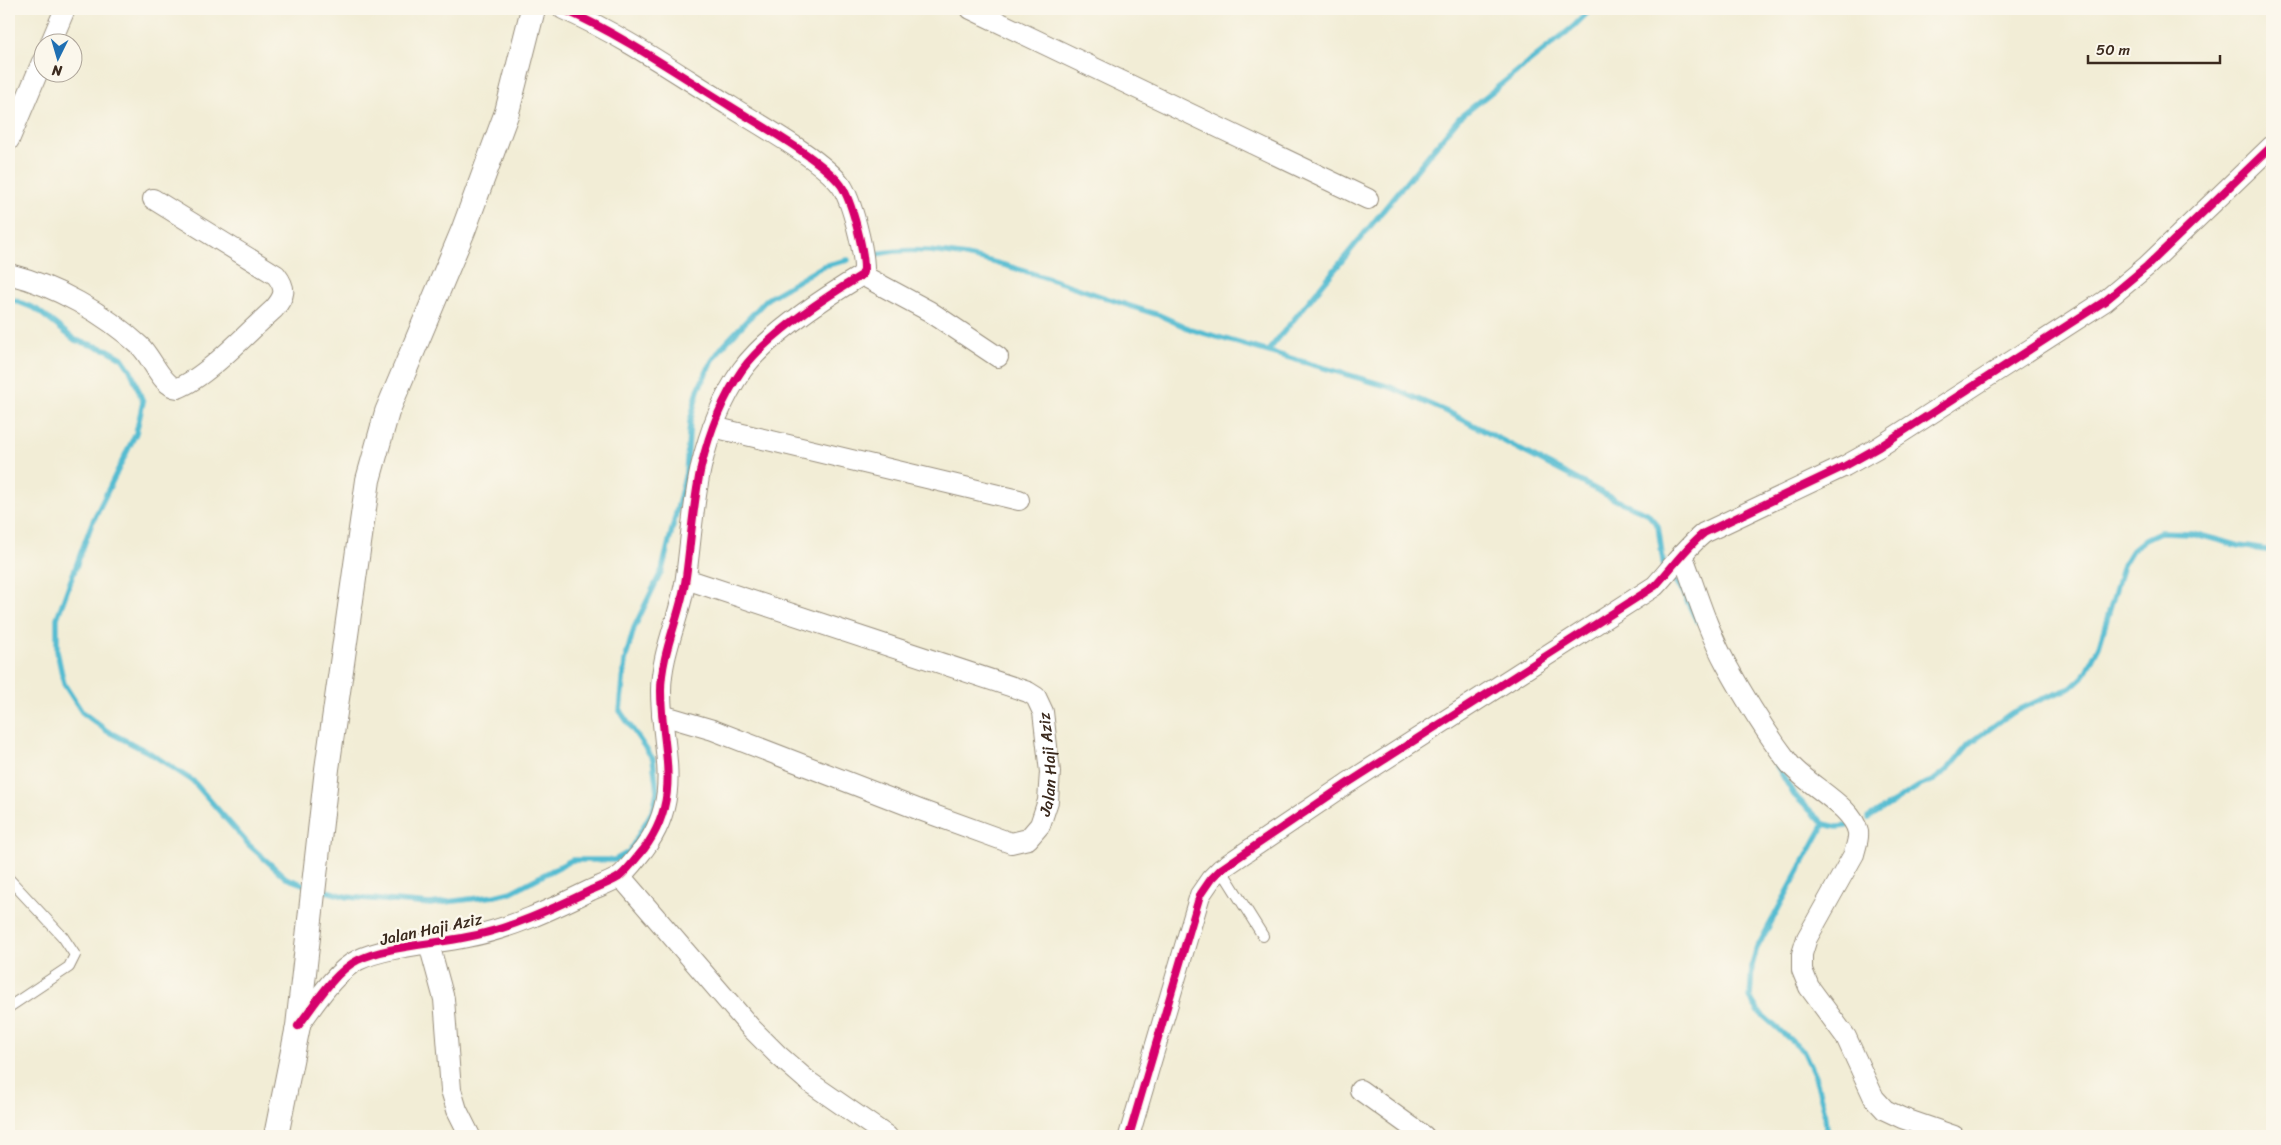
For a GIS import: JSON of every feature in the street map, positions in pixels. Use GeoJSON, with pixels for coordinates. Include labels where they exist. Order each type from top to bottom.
{"type":"FeatureCollection","features":[{"type":"Feature","properties":{"kind":"street"},"geometry":{"type":"LineString","coordinates":[[55,32],[65,9]]}},
{"type":"Feature","properties":{"kind":"street"},"geometry":{"type":"LineString","coordinates":[[276,1136],[298,1026],[317,853],[363,506],[373,459],[387,412],[463,231],[498,138],[507,112],[533,9]]}},
{"type":"Feature","properties":{"kind":"street"},"geometry":{"type":"LineString","coordinates":[[563,9],[611,32],[770,131],[818,164],[841,185],[854,214],[864,263],[862,275],[811,307],[754,356],[728,392],[713,427],[698,486],[686,579],[672,629],[661,687],[662,716],[667,753],[667,800],[656,830],[644,848],[620,876],[764,1042],[809,1082],[876,1133]]}},
{"type":"Feature","properties":{"kind":"street"},"geometry":{"type":"LineString","coordinates":[[972,9],[1368,199]]}},
{"type":"Feature","properties":{"kind":"street"},"geometry":{"type":"LineString","coordinates":[[9,140],[34,82]]}},
{"type":"Feature","properties":{"kind":"street"},"geometry":{"type":"LineString","coordinates":[[1129,1136],[1200,896],[1211,879],[1221,869],[1348,783],[1655,586],[1678,561],[1689,545],[1704,533],[1846,466],[1879,447],[2105,301],[2147,266],[2272,146]]}},
{"type":"Feature","properties":{"kind":"street"},"geometry":{"type":"LineString","coordinates":[[9,274],[50,287],[86,308],[141,346],[168,384],[178,388],[185,385],[202,374],[274,309],[284,297],[285,289],[276,275],[153,199]]}},
{"type":"Feature","properties":{"kind":"street"},"geometry":{"type":"LineString","coordinates":[[862,275],[929,311],[998,357]]}},
{"type":"Feature","properties":{"kind":"street"},"geometry":{"type":"LineString","coordinates":[[713,427],[1019,500]]}},
{"type":"Feature","properties":{"kind":"street"},"geometry":{"type":"LineString","coordinates":[[1678,561],[1726,664],[1769,734],[1790,764],[1843,809],[1853,820],[1858,831],[1858,842],[1854,854],[1806,938],[1802,954],[1802,970],[1809,987],[1846,1037],[1874,1098],[1885,1110],[1954,1136]]}},
{"type":"Feature","properties":{"kind":"street","name":"Jalan Haji Aziz"},"geometry":{"type":"LineString","coordinates":[[662,716],[712,730],[1011,843],[1028,839],[1040,825],[1048,801],[1050,772],[1048,735],[1043,712],[1036,697],[1028,692],[686,579]]}},
{"type":"Feature","properties":{"kind":"street","name":"Jalan Haji Aziz"},"geometry":{"type":"LineString","coordinates":[[298,1026],[340,974],[349,965],[360,959],[470,937],[555,908],[620,876]]}},
{"type":"Feature","properties":{"kind":"street"},"geometry":{"type":"LineString","coordinates":[[429,944],[444,999],[451,1090],[457,1110],[470,1136]]}},
{"type":"Feature","properties":{"kind":"street"},"geometry":{"type":"LineString","coordinates":[[1360,1090],[1424,1136]]}},
{"type":"Feature","properties":{"kind":"lane"},"geometry":{"type":"LineString","coordinates":[[1221,869],[1264,936]]}},
{"type":"Feature","properties":{"kind":"lane"},"geometry":{"type":"LineString","coordinates":[[9,879],[63,937],[75,955],[69,967],[9,1007]]}},
{"type":"Feature","properties":{"kind":"waterway"},"geometry":{"type":"LineString","coordinates":[[1268,351],[1459,118],[1573,27],[1591,9]]}},
{"type":"Feature","properties":{"kind":"waterway"},"geometry":{"type":"LineString","coordinates":[[877,254],[910,251],[945,253],[982,259],[1019,269],[1159,315],[1190,329],[1390,387],[1452,414],[1616,500],[1647,513],[1658,526],[1664,568]]}},
{"type":"Feature","properties":{"kind":"waterway"},"geometry":{"type":"LineString","coordinates":[[319,889],[348,897],[430,904],[495,896],[511,892],[572,860],[615,860],[629,852],[654,808],[657,791],[653,759],[620,711],[625,661],[634,628],[662,570],[686,473],[690,422],[698,390],[712,361],[722,347],[767,299],[823,266],[848,260]]}},
{"type":"Feature","properties":{"kind":"waterway"},"geometry":{"type":"LineString","coordinates":[[9,298],[36,309],[75,340],[108,350],[122,358],[131,371],[143,402],[136,433],[92,523],[57,618],[57,651],[64,684],[82,712],[107,731],[150,753],[193,781],[249,845],[286,878],[308,886]]}},
{"type":"Feature","properties":{"kind":"waterway"},"geometry":{"type":"LineString","coordinates":[[1868,818],[1919,786],[1934,780],[1948,769],[1969,744],[2010,714],[2071,688],[2083,677],[2099,646],[2123,565],[2132,550],[2145,539],[2160,532],[2192,533],[2240,546],[2272,551]]}},
{"type":"Feature","properties":{"kind":"waterway"},"geometry":{"type":"LineString","coordinates":[[1670,575],[1683,593],[1697,621]]}},
{"type":"Feature","properties":{"kind":"waterway"},"geometry":{"type":"LineString","coordinates":[[1769,752],[1794,795],[1824,824],[1837,827],[1847,826]]}},
{"type":"Feature","properties":{"kind":"waterway"},"geometry":{"type":"LineString","coordinates":[[1824,824],[1756,950],[1752,966],[1750,998],[1759,1012],[1804,1052],[1815,1076],[1824,1109],[1827,1136]]}},
{"type":"Feature","properties":{"kind":"cycle path"},"geometry":{"type":"LineString","coordinates":[[298,1026],[333,980],[349,965],[358,960],[383,951],[483,933],[530,918],[619,877],[644,849],[656,829],[664,810],[668,772],[662,713],[662,676],[686,577],[698,481],[712,429],[722,404],[735,381],[742,370],[766,343],[831,294],[862,275],[864,269],[860,238],[845,192],[841,185],[819,164],[789,142],[648,54],[606,30],[563,9]]}},
{"type":"Feature","properties":{"kind":"cycle path"},"geometry":{"type":"LineString","coordinates":[[1129,1136],[1200,895],[1221,869],[1348,783],[1655,586],[1704,533],[1845,466],[1879,447],[2105,301],[2147,266],[2272,146]]}}]}
